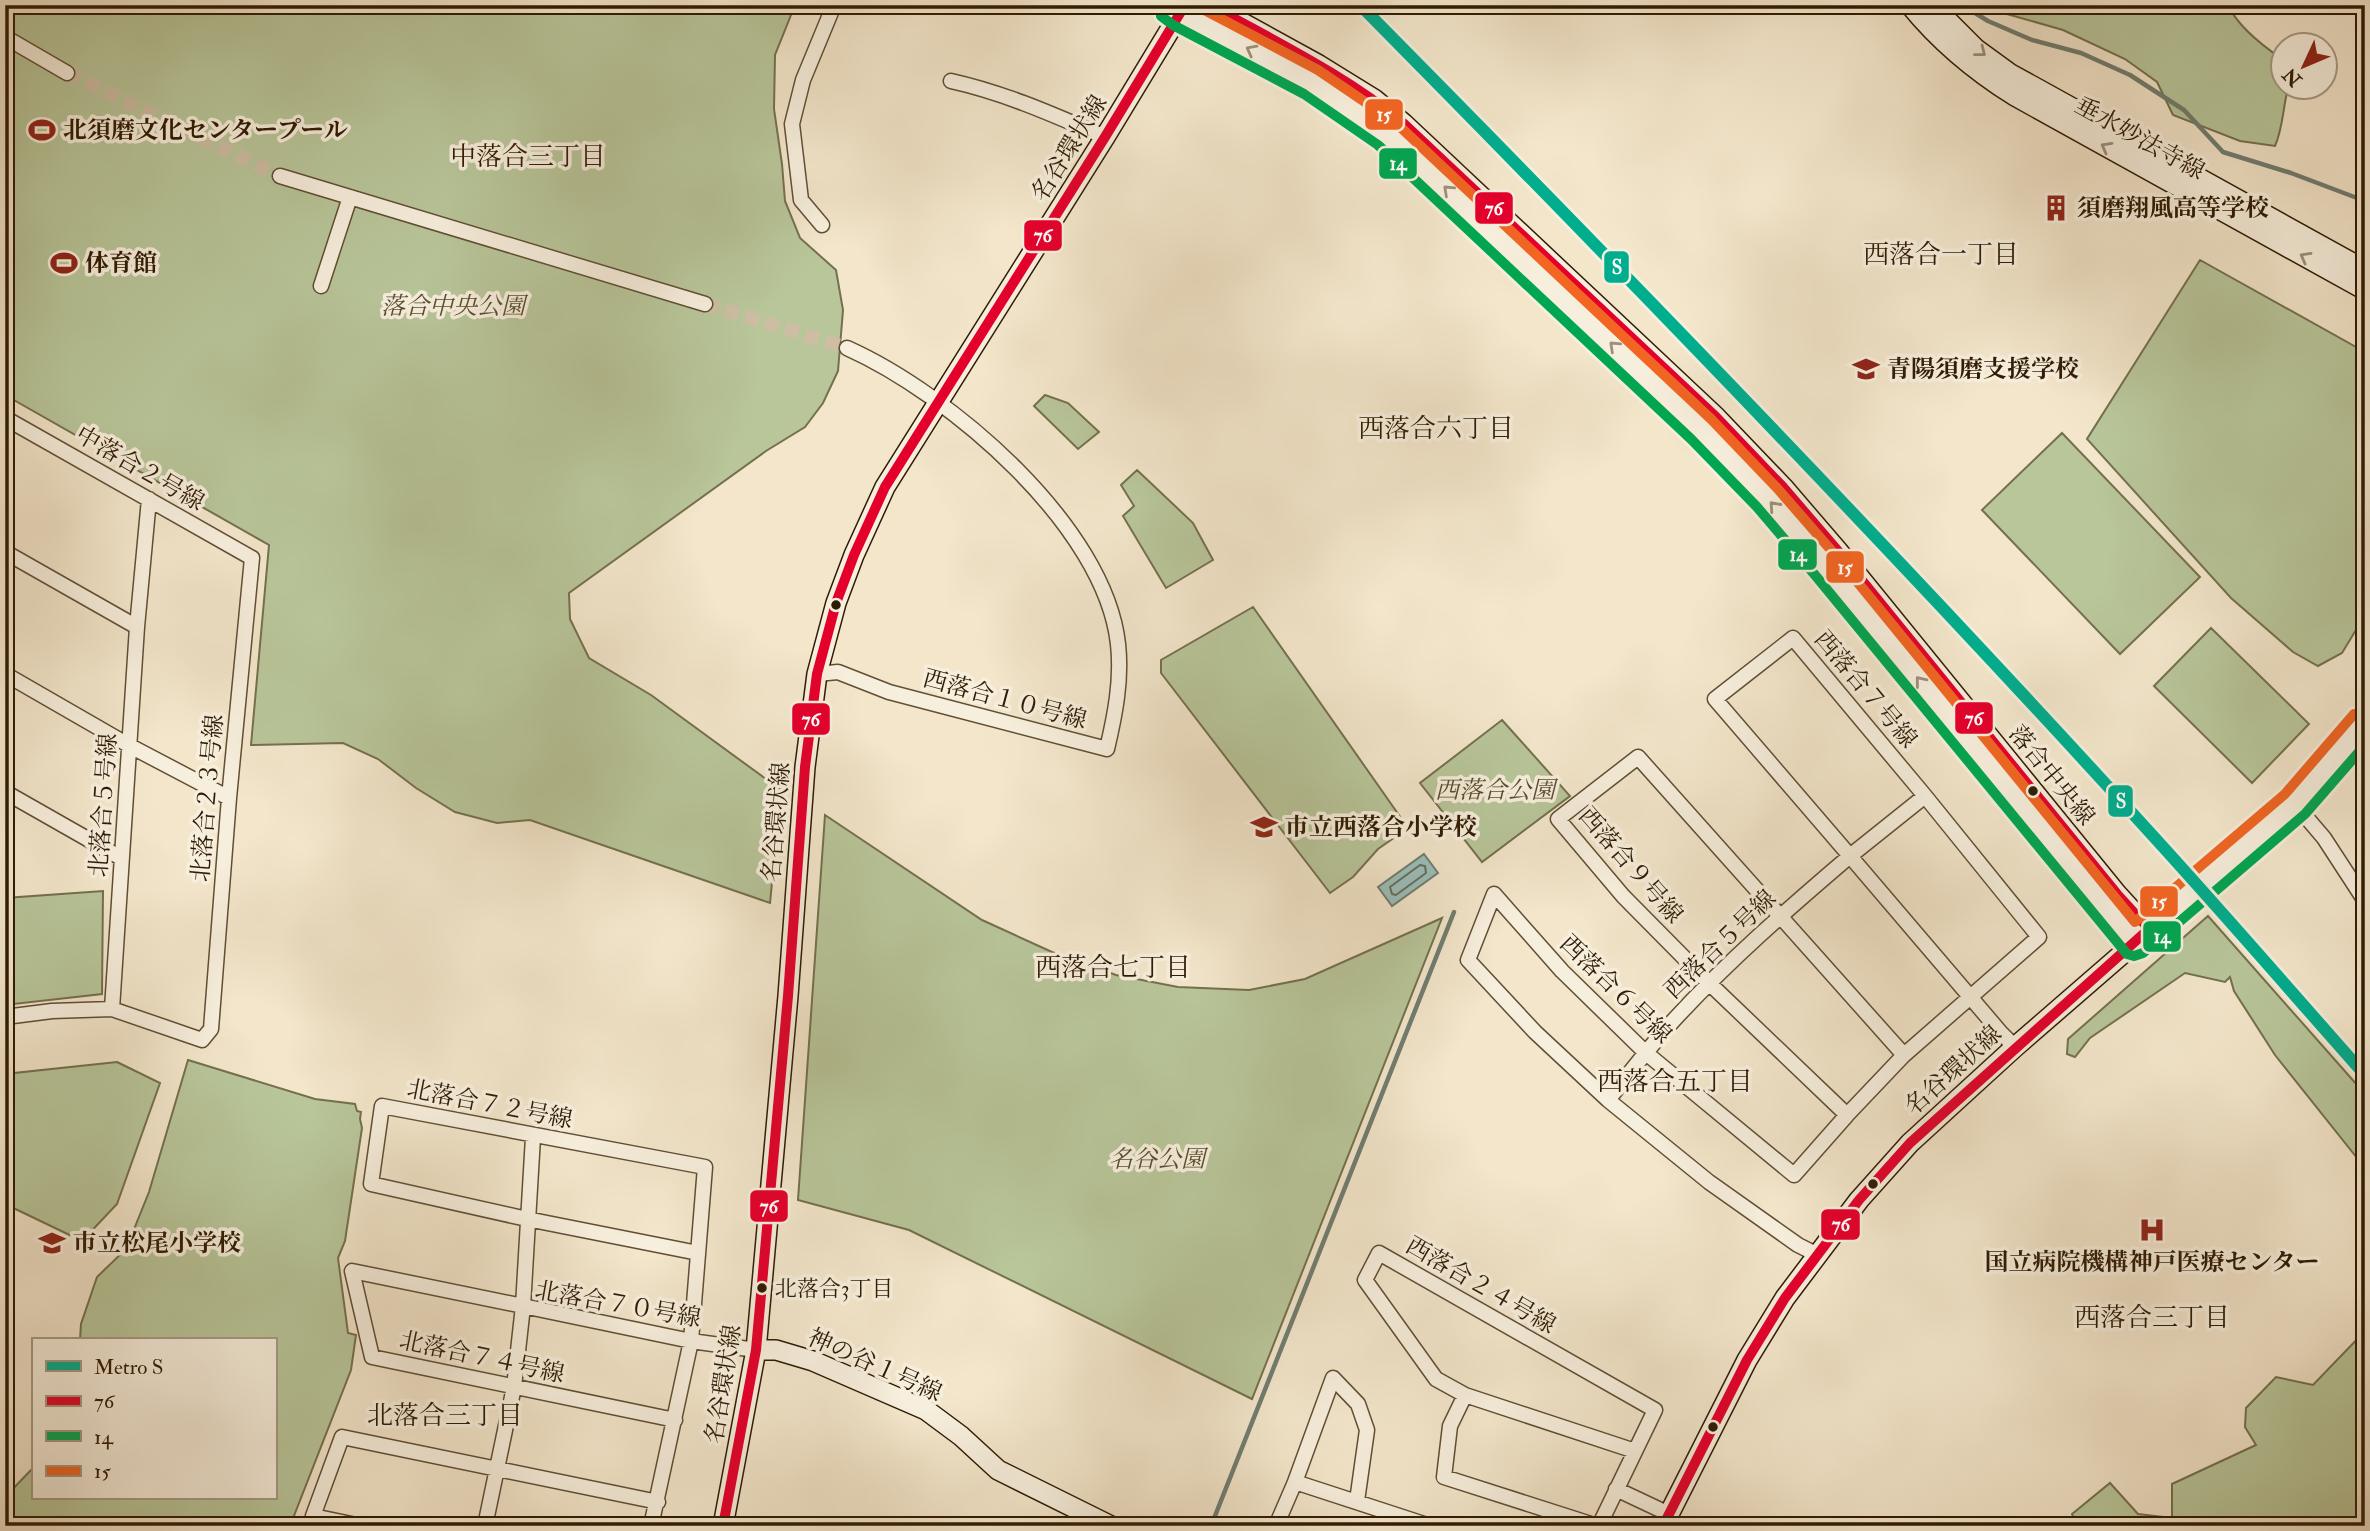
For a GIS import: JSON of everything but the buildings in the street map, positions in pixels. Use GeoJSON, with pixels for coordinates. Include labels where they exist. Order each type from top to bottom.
{"type":"FeatureCollection","features":[{"type":"Feature","properties":{"kind":"street"},"geometry":{"type":"LineString","coordinates":[[822,225],[801,200],[792,124],[803,80],[834,5]]}},
{"type":"Feature","properties":{"kind":"street","name":"落合中央線"},"geometry":{"type":"LineString","coordinates":[[1210,5],[1319,65],[1374,99],[1403,123],[1716,417],[1783,487],[1838,551],[2117,894],[2142,935]]}},
{"type":"Feature","properties":{"kind":"street","name":"垂水妙法寺線"},"geometry":{"type":"LineString","coordinates":[[1910,5],[1948,47],[1974,69],[2015,96],[2365,290]]}},
{"type":"Feature","properties":{"kind":"street","name":"垂水妙法寺線"},"geometry":{"type":"LineString","coordinates":[[1932,5],[1976,49],[2009,73],[2360,266]]}},
{"type":"Feature","properties":{"kind":"street","name":"落合中央線"},"geometry":{"type":"LineString","coordinates":[[1178,8],[1311,82],[1387,134],[1701,429],[1767,498],[1818,557],[2104,908],[2142,935]]}},
{"type":"Feature","properties":{"kind":"street","name":"名谷環状線"},"geometry":{"type":"LineString","coordinates":[[723,1526],[756,1350],[788,996],[805,767],[817,674],[835,603],[885,487],[1105,136],[1178,8]]}},
{"type":"Feature","properties":{"kind":"street"},"geometry":{"type":"LineString","coordinates":[[5,37],[67,74]]}},
{"type":"Feature","properties":{"kind":"street"},"geometry":{"type":"LineString","coordinates":[[951,81],[986,89],[1105,136]]}},
{"type":"Feature","properties":{"kind":"street"},"geometry":{"type":"LineString","coordinates":[[280,176],[705,304]]}},
{"type":"Feature","properties":{"kind":"street"},"geometry":{"type":"LineString","coordinates":[[321,286],[350,197]]}},
{"type":"Feature","properties":{"kind":"street"},"geometry":{"type":"LineString","coordinates":[[848,348],[877,361],[938,403]]}},
{"type":"Feature","properties":{"kind":"street","name":"西落合１０号線"},"geometry":{"type":"LineString","coordinates":[[817,674],[838,671],[889,692],[1107,749],[1117,699],[1118,642],[1098,579],[1080,545],[1046,503],[995,449],[938,403]]}},
{"type":"Feature","properties":{"kind":"street","name":"中落合２号線"},"geometry":{"type":"LineString","coordinates":[[5,418],[252,558]]}},
{"type":"Feature","properties":{"kind":"street","name":"北落合５号線"},"geometry":{"type":"LineString","coordinates":[[112,1009],[137,627],[149,499]]}},
{"type":"Feature","properties":{"kind":"street"},"geometry":{"type":"LineString","coordinates":[[5,552],[137,627]]}},
{"type":"Feature","properties":{"kind":"street","name":"北落合２３号線"},"geometry":{"type":"LineString","coordinates":[[112,1009],[202,1040],[211,1029],[229,798],[252,558]]}},
{"type":"Feature","properties":{"kind":"street","name":"西落合７号線"},"geometry":{"type":"LineString","coordinates":[[1850,856],[1715,699],[1793,638],[2039,937],[1969,996]]}},
{"type":"Feature","properties":{"kind":"street"},"geometry":{"type":"LineString","coordinates":[[5,674],[130,746],[229,798]]}},
{"type":"Feature","properties":{"kind":"street","name":"名谷環状線"},"geometry":{"type":"LineString","coordinates":[[1666,1520],[1747,1360],[1785,1298],[1859,1200],[1910,1143],[2015,1047],[2295,804],[2365,723]]}},
{"type":"Feature","properties":{"kind":"street","name":"西落合９号線"},"geometry":{"type":"LineString","coordinates":[[1847,1115],[1623,896],[1558,819],[1638,757],[1904,1055]]}},
{"type":"Feature","properties":{"kind":"street"},"geometry":{"type":"LineString","coordinates":[[5,792],[121,858]]}},
{"type":"Feature","properties":{"kind":"street","name":"西落合５号線"},"geometry":{"type":"LineString","coordinates":[[1608,1100],[1709,983],[1779,917],[1925,796]]}},
{"type":"Feature","properties":{"kind":"street"},"geometry":{"type":"LineString","coordinates":[[2295,804],[2324,838],[2365,901]]}},
{"type":"Feature","properties":{"kind":"street"},"geometry":{"type":"LineString","coordinates":[[1850,856],[2015,1047]]}},
{"type":"Feature","properties":{"kind":"street","name":"西落合６号線"},"geometry":{"type":"LineString","coordinates":[[1608,1100],[1535,1032],[1468,960],[1494,894],[1562,971],[1646,1053],[1794,1175],[1904,1055],[1969,996]]}},
{"type":"Feature","properties":{"kind":"street"},"geometry":{"type":"LineString","coordinates":[[5,1017],[52,1011],[112,1009]]}},
{"type":"Feature","properties":{"kind":"street"},"geometry":{"type":"LineString","coordinates":[[1608,1100],[1709,1182],[1798,1245],[1816,1254]]}},
{"type":"Feature","properties":{"kind":"street","name":"北落合７２号線"},"geometry":{"type":"LineString","coordinates":[[651,1526],[691,1341],[705,1167],[382,1106],[371,1184],[527,1219],[698,1252]]}},
{"type":"Feature","properties":{"kind":"street"},"geometry":{"type":"LineString","coordinates":[[523,1306],[533,1136]]}},
{"type":"Feature","properties":{"kind":"street","name":"西落合２４号線"},"geometry":{"type":"LineString","coordinates":[[1598,1526],[1616,1489],[1635,1451],[1655,1410],[1380,1253],[1365,1280],[1436,1379],[1465,1395],[1635,1451]]}},
{"type":"Feature","properties":{"kind":"street","name":"北落合７４号線"},"geometry":{"type":"LineString","coordinates":[[523,1306],[352,1270],[372,1357],[675,1420]]}},
{"type":"Feature","properties":{"kind":"street","name":"北落合７０号線"},"geometry":{"type":"LineString","coordinates":[[485,1526],[514,1387],[523,1306],[691,1341],[756,1350]]}},
{"type":"Feature","properties":{"kind":"street","name":"神の谷１号線"},"geometry":{"type":"LineString","coordinates":[[756,1350],[776,1350],[813,1361],[926,1410],[961,1436],[998,1470],[1111,1526]]}},
{"type":"Feature","properties":{"kind":"street"},"geometry":{"type":"LineString","coordinates":[[1276,1526],[1333,1378],[1358,1404],[1367,1430],[1357,1501]]}},
{"type":"Feature","properties":{"kind":"street"},"geometry":{"type":"LineString","coordinates":[[1465,1395],[1450,1426],[1444,1477],[1598,1526]]}},
{"type":"Feature","properties":{"kind":"street"},"geometry":{"type":"LineString","coordinates":[[361,1526],[313,1516],[342,1437],[658,1502]]}},
{"type":"Feature","properties":{"kind":"street"},"geometry":{"type":"LineString","coordinates":[[1295,1482],[1430,1526]]}},
{"type":"Feature","properties":{"kind":"street"},"geometry":{"type":"LineString","coordinates":[[1616,1489],[1666,1520]]}},
{"type":"Feature","properties":{"kind":"green space","name":"落合中央公園"},"geometry":{"type":"Polygon","coordinates":[[[18,5],[795,5],[775,55],[774,109],[785,201],[800,238],[836,270],[843,310],[838,371],[823,403],[805,427],[766,451],[569,593],[570,619],[589,658],[651,695],[781,790],[770,903],[530,820],[497,823],[455,812],[416,788],[378,759],[343,743],[251,745],[269,545],[5,395],[5,31],[18,5]]]}},
{"type":"Feature","properties":{"kind":"green space"},"geometry":{"type":"Polygon","coordinates":[[[1993,5],[2228,5],[2244,28],[2268,49],[2268,102],[2285,102],[2275,146],[2240,141],[2173,115],[2157,82],[2125,59],[2063,30],[2007,14],[1993,5]]]}},
{"type":"Feature","properties":{"kind":"green space"},"geometry":{"type":"Polygon","coordinates":[[[2200,260],[2365,352],[2365,615],[2342,653],[2318,666],[2293,652],[2231,598],[2087,439],[2200,260]]]}},
{"type":"Feature","properties":{"kind":"green space"},"geometry":{"type":"Polygon","coordinates":[[[1045,395],[1068,403],[1099,432],[1078,449],[1034,406],[1045,395]]]}},
{"type":"Feature","properties":{"kind":"green space"},"geometry":{"type":"Polygon","coordinates":[[[2062,433],[2200,577],[2120,654],[1982,510],[2062,433]]]}},
{"type":"Feature","properties":{"kind":"green space"},"geometry":{"type":"Polygon","coordinates":[[[1137,470],[1193,523],[1213,560],[1166,588],[1123,516],[1134,506],[1121,485],[1137,470]]]}},
{"type":"Feature","properties":{"kind":"green space"},"geometry":{"type":"Polygon","coordinates":[[[1253,607],[1408,828],[1378,849],[1353,877],[1330,893],[1161,673],[1161,660],[1253,607]]]}},
{"type":"Feature","properties":{"kind":"green space"},"geometry":{"type":"Polygon","coordinates":[[[2211,628],[2309,724],[2252,783],[2154,686],[2211,628]]]}},
{"type":"Feature","properties":{"kind":"green space","name":"西落合公園"},"geometry":{"type":"Polygon","coordinates":[[[1502,720],[1570,796],[1482,862],[1420,783],[1502,720]]]}},
{"type":"Feature","properties":{"kind":"green space","name":"名谷公園"},"geometry":{"type":"Polygon","coordinates":[[[825,815],[982,920],[1052,952],[1116,975],[1178,987],[1249,990],[1305,979],[1442,918],[1252,1399],[909,1230],[798,1200],[825,815]]]}},
{"type":"Feature","properties":{"kind":"green space"},"geometry":{"type":"Polygon","coordinates":[[[103,891],[102,994],[5,1005],[5,898],[103,891]]]}},
{"type":"Feature","properties":{"kind":"green space"},"geometry":{"type":"Polygon","coordinates":[[[2208,916],[2365,1094],[2365,1168],[2275,1055],[2234,991],[2230,977],[2225,982],[2185,973],[2090,1038],[2075,1057],[2067,1054],[2068,1039],[2208,916]]]}},
{"type":"Feature","properties":{"kind":"green space"},"geometry":{"type":"Polygon","coordinates":[[[188,1060],[315,1099],[355,1104],[357,1111],[361,1112],[362,1128],[345,1241],[338,1258],[348,1333],[356,1335],[351,1370],[290,1526],[5,1526],[5,1497],[32,1469],[32,1500],[276,1500],[276,1338],[80,1338],[81,1324],[97,1277],[126,1249],[149,1192],[188,1060]]]}},
{"type":"Feature","properties":{"kind":"green space"},"geometry":{"type":"Polygon","coordinates":[[[117,1062],[160,1083],[117,1204],[82,1241],[5,1204],[5,1074],[117,1062]]]}},
{"type":"Feature","properties":{"kind":"green space"},"geometry":{"type":"Polygon","coordinates":[[[2365,1331],[2365,1526],[2077,1526],[2072,1514],[2110,1483],[2138,1514],[2172,1518],[2172,1484],[2256,1445],[2245,1427],[2246,1408],[2276,1377],[2313,1385],[2365,1331]]]}},
{"type":"Feature","properties":{"kind":"water"},"geometry":{"type":"Polygon","coordinates":[[[1424,854],[1438,873],[1392,906],[1378,887],[1424,854]]]}},
{"type":"Feature","properties":{"kind":"waterway"},"geometry":{"type":"LineString","coordinates":[[1967,5],[1988,21],[2032,40],[2081,53],[2130,75],[2184,110],[2223,152],[2291,173],[2365,201]]}},
{"type":"Feature","properties":{"kind":"waterway"},"geometry":{"type":"LineString","coordinates":[[1211,1526],[1454,912]]}},
{"type":"Feature","properties":{"kind":"tunnel"},"geometry":{"type":"LineString","coordinates":[[67,73],[280,176]]}},
{"type":"Feature","properties":{"kind":"tunnel"},"geometry":{"type":"LineString","coordinates":[[705,304],[847,348]]}},
{"type":"Feature","properties":{"kind":"metro line","name":"S"},"geometry":{"type":"LineString","coordinates":[[1360,5],[1562,210],[1861,521],[2181,867],[2365,1075]]}},
{"type":"Feature","properties":{"kind":"transit line","name":"76"},"geometry":{"type":"LineString","coordinates":[[723,1526],[756,1350],[788,996],[805,767],[817,674],[836,603],[885,487],[1185,5]]}},
{"type":"Feature","properties":{"kind":"transit line","name":"15"},"geometry":{"type":"LineString","coordinates":[[1195,5],[1318,70],[1396,123],[1711,419],[1777,488],[1837,557],[2135,922],[2285,794],[2354,714]]}},
{"type":"Feature","properties":{"kind":"transit line","name":"76"},"geometry":{"type":"LineString","coordinates":[[1210,5],[1334,74],[1403,123],[1716,417],[1783,487],[1838,551],[2117,894],[2149,929],[1910,1143],[1859,1200],[1785,1298],[1747,1360],[1663,1526]]}},
{"type":"Feature","properties":{"kind":"transit line","name":"14"},"geometry":{"type":"LineString","coordinates":[[1161,16],[1173,25],[1304,94],[1378,145],[1691,439],[1757,507],[1815,575],[2127,954],[2134,956],[2143,953],[2305,814],[2365,745]]}},
{"type":"Feature","properties":{"kind":"place","name":"北須磨文化センタープール"},"geometry":{"type":"Point","coordinates":[42,130]}},
{"type":"Feature","properties":{"kind":"place","name":"須磨翔風高等学校"},"geometry":{"type":"Point","coordinates":[2056,208]}},
{"type":"Feature","properties":{"kind":"place","name":"体育館"},"geometry":{"type":"Point","coordinates":[64,263]}},
{"type":"Feature","properties":{"kind":"place","name":"青陽須磨支援学校"},"geometry":{"type":"Point","coordinates":[1866,369]}},
{"type":"Feature","properties":{"kind":"place","name":"市立西落合小学校"},"geometry":{"type":"Point","coordinates":[1264,827]}},
{"type":"Feature","properties":{"kind":"place","name":"国立病院機構神戸医療センター"},"geometry":{"type":"Point","coordinates":[2152,1230]}},
{"type":"Feature","properties":{"kind":"place","name":"市立松尾小学校"},"geometry":{"type":"Point","coordinates":[52,1243]}},
{"type":"Feature","properties":{"kind":"place","name":"北落合3丁目"},"geometry":{"type":"Point","coordinates":[762,1288]}},
{"type":"Feature","properties":{"kind":"district","name":"中落合三丁目"},"geometry":{"type":"Point","coordinates":[528,156]}},
{"type":"Feature","properties":{"kind":"district","name":"西落合一丁目"},"geometry":{"type":"Point","coordinates":[1941,254]}},
{"type":"Feature","properties":{"kind":"district","name":"西落合六丁目"},"geometry":{"type":"Point","coordinates":[1436,428]}},
{"type":"Feature","properties":{"kind":"district","name":"西落合七丁目"},"geometry":{"type":"Point","coordinates":[1113,967]}},
{"type":"Feature","properties":{"kind":"district","name":"西落合五丁目"},"geometry":{"type":"Point","coordinates":[1675,1081]}},
{"type":"Feature","properties":{"kind":"district","name":"西落合三丁目"},"geometry":{"type":"Point","coordinates":[2152,1317]}},
{"type":"Feature","properties":{"kind":"district","name":"北落合三丁目"},"geometry":{"type":"Point","coordinates":[445,1415]}}]}
